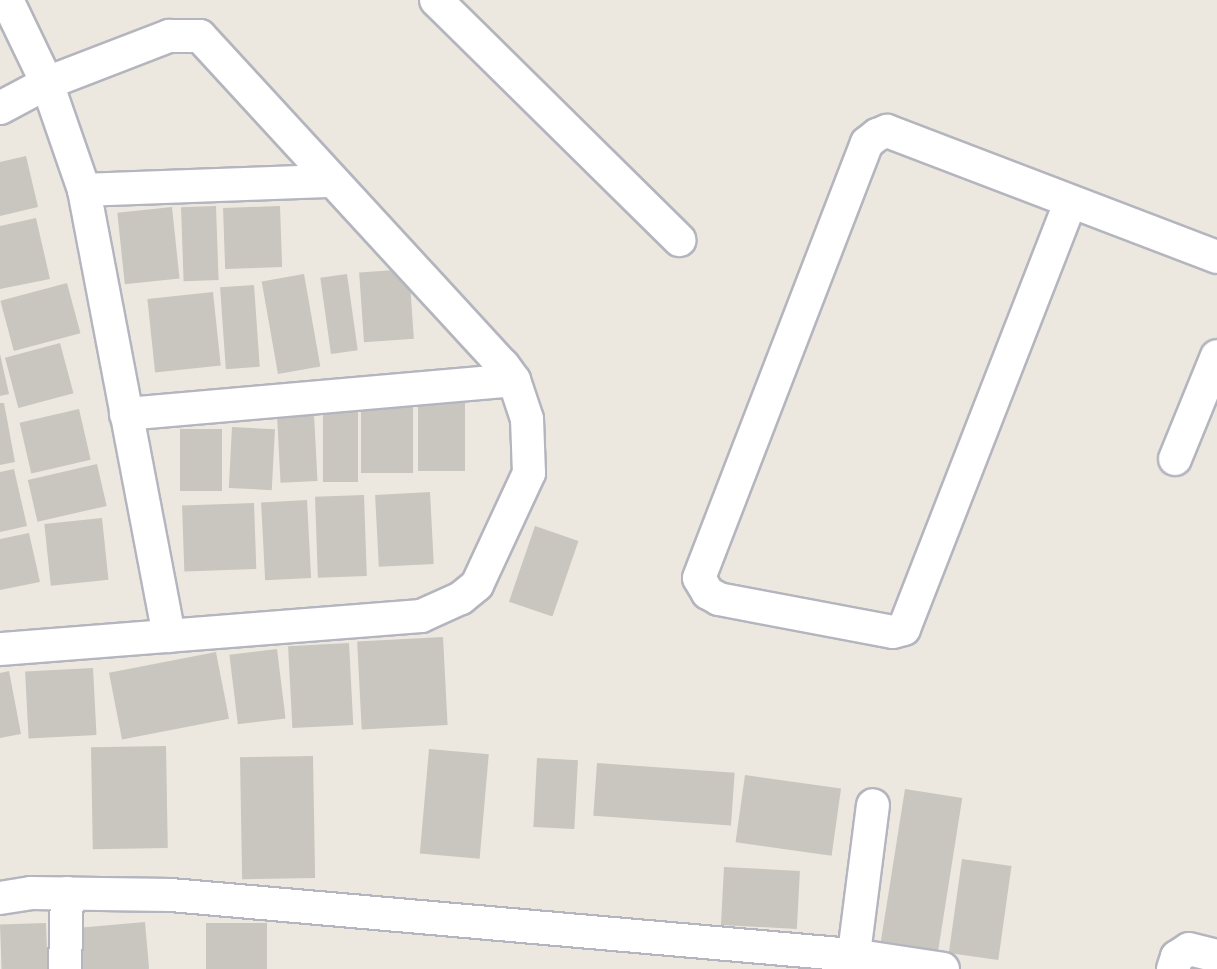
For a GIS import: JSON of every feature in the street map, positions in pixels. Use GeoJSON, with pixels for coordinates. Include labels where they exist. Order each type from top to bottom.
{"type":"FeatureCollection","features":[{"type":"Feature","properties":{"kind":"street"},"geometry":{"type":"LineString","coordinates":[[7,0],[47,83],[84,190],[169,636]]}},
{"type":"Feature","properties":{"kind":"street"},"geometry":{"type":"LineString","coordinates":[[436,0],[680,240]]}},
{"type":"Feature","properties":{"kind":"street"},"geometry":{"type":"LineString","coordinates":[[0,108],[47,83],[169,36],[200,36],[514,380],[527,419],[529,473],[477,585],[461,598],[421,616],[0,649]]}},
{"type":"Feature","properties":{"kind":"street"},"geometry":{"type":"LineString","coordinates":[[1070,202],[904,629],[892,632],[719,598],[708,593],[699,578],[867,143],[886,131],[1217,256]]}},
{"type":"Feature","properties":{"kind":"street"},"geometry":{"type":"LineString","coordinates":[[84,190],[332,181]]}},
{"type":"Feature","properties":{"kind":"street"},"geometry":{"type":"LineString","coordinates":[[1175,459],[1217,356]]}},
{"type":"Feature","properties":{"kind":"street"},"geometry":{"type":"LineString","coordinates":[[126,414],[514,380]]}},
{"type":"Feature","properties":{"kind":"street"},"geometry":{"type":"LineString","coordinates":[[852,962],[873,805]]}},
{"type":"Feature","properties":{"kind":"street"},"geometry":{"type":"LineString","coordinates":[[65,969],[67,894]]}},
{"type":"Feature","properties":{"kind":"street"},"geometry":{"type":"LineString","coordinates":[[0,898],[67,894],[171,895],[943,969]]}},
{"type":"Feature","properties":{"kind":"street"},"geometry":{"type":"LineString","coordinates":[[1173,969],[1177,957],[1189,949],[1217,956]]}},
{"type":"Feature","properties":{"kind":"building"},"geometry":{"type":"Polygon","coordinates":[[[26,156],[38,207],[0,216],[0,162],[26,156]]]}},
{"type":"Feature","properties":{"kind":"building"},"geometry":{"type":"Polygon","coordinates":[[[216,206],[219,280],[184,281],[181,207],[216,206]]]}},
{"type":"Feature","properties":{"kind":"building"},"geometry":{"type":"Polygon","coordinates":[[[280,206],[282,267],[225,269],[223,208],[280,206]]]}},
{"type":"Feature","properties":{"kind":"building"},"geometry":{"type":"Polygon","coordinates":[[[172,207],[180,279],[125,284],[117,213],[172,207]]]}},
{"type":"Feature","properties":{"kind":"building"},"geometry":{"type":"Polygon","coordinates":[[[36,218],[50,279],[0,289],[0,226],[36,218]]]}},
{"type":"Feature","properties":{"kind":"building"},"geometry":{"type":"Polygon","coordinates":[[[409,269],[414,339],[364,342],[359,272],[409,269]]]}},
{"type":"Feature","properties":{"kind":"building"},"geometry":{"type":"Polygon","coordinates":[[[304,274],[320,367],[278,374],[262,281],[304,274]]]}},
{"type":"Feature","properties":{"kind":"building"},"geometry":{"type":"Polygon","coordinates":[[[347,274],[358,350],[331,354],[320,278],[347,274]]]}},
{"type":"Feature","properties":{"kind":"building"},"geometry":{"type":"Polygon","coordinates":[[[67,283],[80,333],[14,351],[0,301],[67,283]]]}},
{"type":"Feature","properties":{"kind":"building"},"geometry":{"type":"Polygon","coordinates":[[[254,285],[260,367],[226,369],[220,287],[254,285]]]}},
{"type":"Feature","properties":{"kind":"building"},"geometry":{"type":"Polygon","coordinates":[[[213,292],[221,366],[155,372],[147,299],[213,292]]]}},
{"type":"Feature","properties":{"kind":"building"},"geometry":{"type":"Polygon","coordinates":[[[60,343],[73,393],[18,408],[5,358],[60,343]]]}},
{"type":"Feature","properties":{"kind":"building"},"geometry":{"type":"Polygon","coordinates":[[[0,354],[9,394],[0,396],[0,354]]]}},
{"type":"Feature","properties":{"kind":"building"},"geometry":{"type":"Polygon","coordinates":[[[418,400],[465,400],[465,471],[418,471],[418,400]]]}},
{"type":"Feature","properties":{"kind":"building"},"geometry":{"type":"Polygon","coordinates":[[[0,403],[4,403],[15,462],[0,465],[0,403]]]}},
{"type":"Feature","properties":{"kind":"building"},"geometry":{"type":"Polygon","coordinates":[[[361,406],[413,406],[413,473],[361,473],[361,406]]]}},
{"type":"Feature","properties":{"kind":"building"},"geometry":{"type":"Polygon","coordinates":[[[79,409],[91,460],[31,473],[20,423],[79,409]]]}},
{"type":"Feature","properties":{"kind":"building"},"geometry":{"type":"Polygon","coordinates":[[[323,410],[358,410],[358,482],[323,482],[323,410]]]}},
{"type":"Feature","properties":{"kind":"building"},"geometry":{"type":"Polygon","coordinates":[[[314,414],[318,481],[281,483],[277,416],[314,414]]]}},
{"type":"Feature","properties":{"kind":"building"},"geometry":{"type":"Polygon","coordinates":[[[232,427],[275,429],[272,490],[229,488],[232,427]]]}},
{"type":"Feature","properties":{"kind":"building"},"geometry":{"type":"Polygon","coordinates":[[[180,429],[222,429],[222,491],[180,491],[180,429]]]}},
{"type":"Feature","properties":{"kind":"building"},"geometry":{"type":"Polygon","coordinates":[[[97,464],[107,506],[37,522],[28,480],[97,464]]]}},
{"type":"Feature","properties":{"kind":"building"},"geometry":{"type":"Polygon","coordinates":[[[14,469],[27,526],[0,532],[0,472],[14,469]]]}},
{"type":"Feature","properties":{"kind":"building"},"geometry":{"type":"Polygon","coordinates":[[[430,492],[434,564],[379,567],[375,495],[430,492]]]}},
{"type":"Feature","properties":{"kind":"building"},"geometry":{"type":"Polygon","coordinates":[[[364,495],[367,576],[318,578],[315,497],[364,495]]]}},
{"type":"Feature","properties":{"kind":"building"},"geometry":{"type":"Polygon","coordinates":[[[307,500],[311,578],[265,580],[261,502],[307,500]]]}},
{"type":"Feature","properties":{"kind":"building"},"geometry":{"type":"Polygon","coordinates":[[[254,503],[256,569],[184,571],[182,506],[254,503]]]}},
{"type":"Feature","properties":{"kind":"building"},"geometry":{"type":"Polygon","coordinates":[[[102,518],[108,580],[51,586],[44,524],[102,518]]]}},
{"type":"Feature","properties":{"kind":"building"},"geometry":{"type":"Polygon","coordinates":[[[535,526],[578,541],[552,617],[509,602],[535,526]]]}},
{"type":"Feature","properties":{"kind":"building"},"geometry":{"type":"Polygon","coordinates":[[[29,533],[40,582],[0,590],[0,539],[29,533]]]}},
{"type":"Feature","properties":{"kind":"building"},"geometry":{"type":"Polygon","coordinates":[[[443,637],[448,725],[362,729],[357,642],[443,637]]]}},
{"type":"Feature","properties":{"kind":"building"},"geometry":{"type":"Polygon","coordinates":[[[349,643],[353,725],[292,728],[288,646],[349,643]]]}},
{"type":"Feature","properties":{"kind":"building"},"geometry":{"type":"Polygon","coordinates":[[[277,649],[286,718],[238,724],[229,655],[277,649]]]}},
{"type":"Feature","properties":{"kind":"building"},"geometry":{"type":"Polygon","coordinates":[[[216,652],[229,719],[122,740],[109,673],[216,652]]]}},
{"type":"Feature","properties":{"kind":"building"},"geometry":{"type":"Polygon","coordinates":[[[93,668],[97,735],[29,738],[25,672],[93,668]]]}},
{"type":"Feature","properties":{"kind":"building"},"geometry":{"type":"Polygon","coordinates":[[[9,671],[21,734],[0,738],[0,673],[9,671]]]}},
{"type":"Feature","properties":{"kind":"building"},"geometry":{"type":"Polygon","coordinates":[[[166,746],[168,848],[93,849],[91,747],[166,746]]]}},
{"type":"Feature","properties":{"kind":"building"},"geometry":{"type":"Polygon","coordinates":[[[429,749],[489,754],[480,859],[420,854],[429,749]]]}},
{"type":"Feature","properties":{"kind":"building"},"geometry":{"type":"Polygon","coordinates":[[[313,756],[315,878],[242,879],[240,757],[313,756]]]}},
{"type":"Feature","properties":{"kind":"building"},"geometry":{"type":"Polygon","coordinates":[[[537,758],[578,760],[574,829],[533,827],[537,758]]]}},
{"type":"Feature","properties":{"kind":"building"},"geometry":{"type":"Polygon","coordinates":[[[597,763],[735,773],[731,825],[593,816],[597,763]]]}},
{"type":"Feature","properties":{"kind":"building"},"geometry":{"type":"Polygon","coordinates":[[[745,775],[841,788],[832,856],[736,842],[745,775]]]}},
{"type":"Feature","properties":{"kind":"building"},"geometry":{"type":"Polygon","coordinates":[[[905,789],[962,798],[938,950],[881,941],[905,789]]]}},
{"type":"Feature","properties":{"kind":"building"},"geometry":{"type":"Polygon","coordinates":[[[962,859],[1012,866],[998,960],[949,953],[962,859]]]}},
{"type":"Feature","properties":{"kind":"building"},"geometry":{"type":"Polygon","coordinates":[[[724,867],[800,871],[797,929],[721,925],[724,867]]]}},
{"type":"Feature","properties":{"kind":"building"},"geometry":{"type":"Polygon","coordinates":[[[145,922],[149,969],[83,969],[79,928],[145,922]]]}},
{"type":"Feature","properties":{"kind":"building"},"geometry":{"type":"Polygon","coordinates":[[[46,923],[48,969],[2,969],[0,925],[46,923]]]}},
{"type":"Feature","properties":{"kind":"building"},"geometry":{"type":"Polygon","coordinates":[[[206,923],[267,923],[267,969],[206,969],[206,923]]]}}]}
